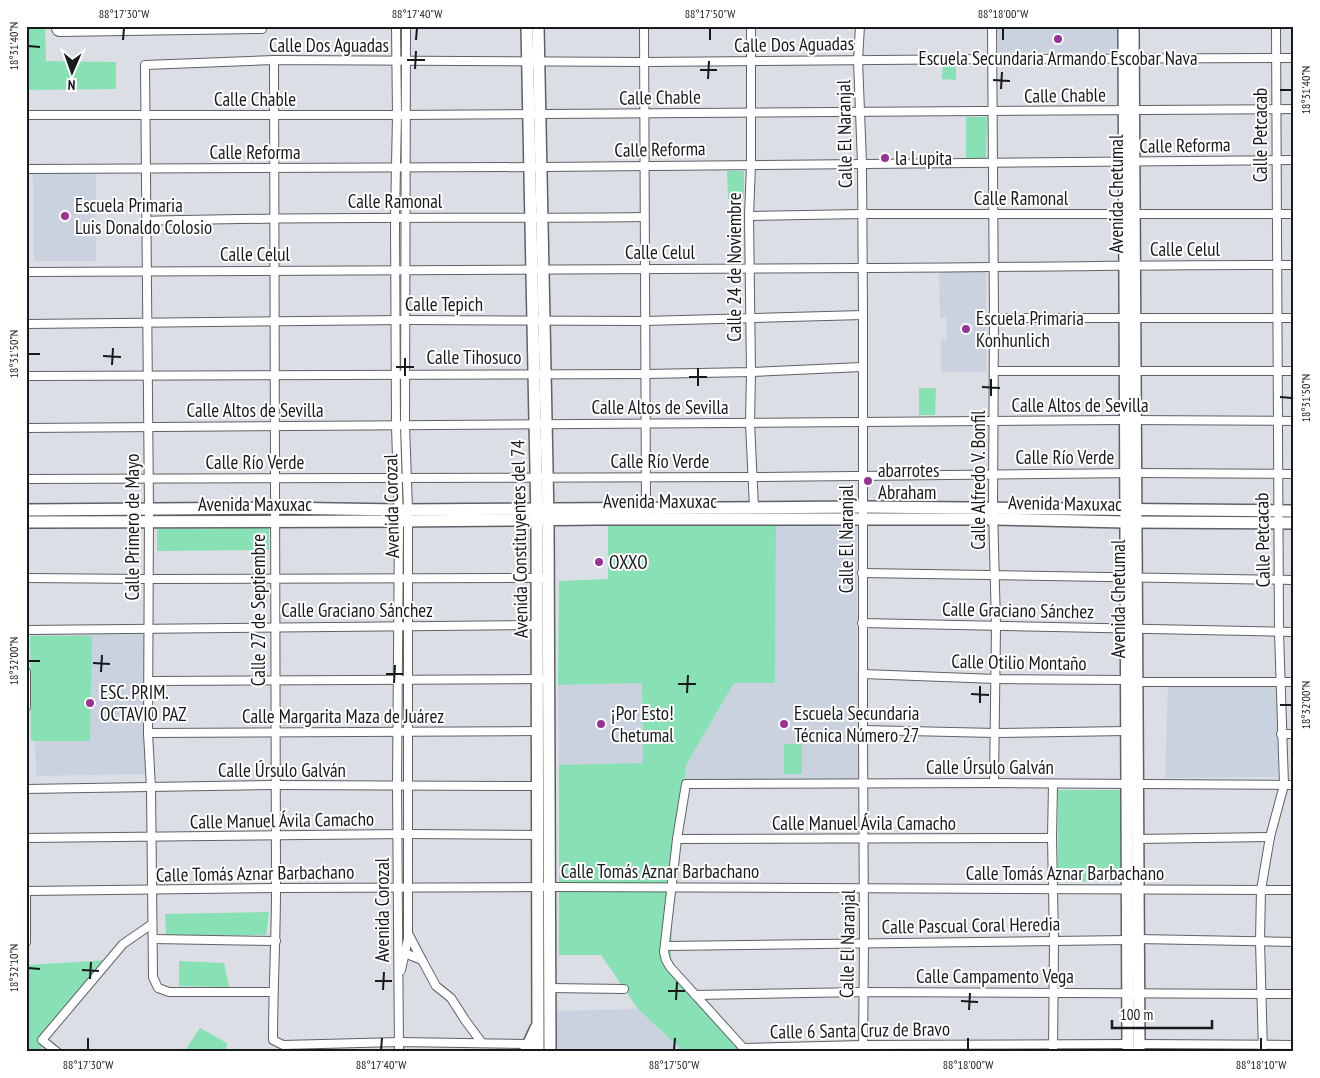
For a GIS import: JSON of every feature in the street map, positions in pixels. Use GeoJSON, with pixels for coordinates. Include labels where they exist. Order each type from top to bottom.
{"type":"FeatureCollection","features":[{"type":"Feature","properties":{"kind":"main road","name":"Avenida Constituyentes del 74"},"geometry":{"type":"LineString","coordinates":[[527,26],[533,60],[543,514],[543,679],[537,731],[538,1052]]}},
{"type":"Feature","properties":{"kind":"main road","name":"Avenida Constituyentes del 74"},"geometry":{"type":"LineString","coordinates":[[533,60],[538,26]]}},
{"type":"Feature","properties":{"kind":"main road","name":"Avenida Chetumal"},"geometry":{"type":"LineString","coordinates":[[1124,26],[1129,58]]}},
{"type":"Feature","properties":{"kind":"main road","name":"Avenida Chetumal"},"geometry":{"type":"LineString","coordinates":[[1133,26],[1129,58],[1133,1048]]}},
{"type":"Feature","properties":{"kind":"main road","name":"Avenida Maxuxac"},"geometry":{"type":"LineString","coordinates":[[543,514],[646,509],[863,507],[1130,522],[1278,517],[1294,511]]}},
{"type":"Feature","properties":{"kind":"main road","name":"Avenida Maxuxac"},"geometry":{"type":"LineString","coordinates":[[26,522],[274,508],[403,516]]}},
{"type":"Feature","properties":{"kind":"main road","name":"Avenida Maxuxac"},"geometry":{"type":"LineString","coordinates":[[26,510],[274,522],[403,516],[543,514],[862,520],[1130,509],[1278,517],[1294,523]]}},
{"type":"Feature","properties":{"kind":"main road","name":"Avenida Constituyentes del 74"},"geometry":{"type":"LineString","coordinates":[[543,578],[537,625],[549,758],[550,1052]]}},
{"type":"Feature","properties":{"kind":"main road","name":"Avenida Chetumal"},"geometry":{"type":"LineString","coordinates":[[1131,681],[1126,731],[1137,839],[1132,890]]}},
{"type":"Feature","properties":{"kind":"main road"},"geometry":{"type":"LineString","coordinates":[[537,758],[549,758]]}},
{"type":"Feature","properties":{"kind":"main road"},"geometry":{"type":"LineString","coordinates":[[526,1048],[538,1024]]}},
{"type":"Feature","properties":{"kind":"street","name":"Avenida Corozal"},"geometry":{"type":"LineString","coordinates":[[396,26],[396,426],[398,478],[408,578],[408,933],[402,952],[398,984],[399,1052]]}},
{"type":"Feature","properties":{"kind":"street","name":"Avenida Corozal"},"geometry":{"type":"LineString","coordinates":[[402,952],[398,888],[397,680],[398,578],[407,478],[405,426],[406,26]]}},
{"type":"Feature","properties":{"kind":"street"},"geometry":{"type":"LineString","coordinates":[[644,26],[646,509]]}},
{"type":"Feature","properties":{"kind":"street","name":"Calle 24 de Noviembre"},"geometry":{"type":"LineString","coordinates":[[751,26],[752,165],[749,216],[750,423],[754,508]]}},
{"type":"Feature","properties":{"kind":"street","name":"Calle El Naranjal"},"geometry":{"type":"LineString","coordinates":[[860,26],[858,60],[862,163],[863,315],[863,1048]]}},
{"type":"Feature","properties":{"kind":"street","name":"Calle Alfredo V. Bonfil"},"geometry":{"type":"LineString","coordinates":[[992,26],[994,163],[993,514],[996,626],[994,783]]}},
{"type":"Feature","properties":{"kind":"street","name":"Calle Petcacab"},"geometry":{"type":"LineString","coordinates":[[1263,1048],[1260,941],[1261,890],[1270,837],[1284,785],[1278,632],[1276,26]]}},
{"type":"Feature","properties":{"kind":"street"},"geometry":{"type":"LineString","coordinates":[[56,29],[262,29]]}},
{"type":"Feature","properties":{"kind":"street","name":"Calle Dos Aguadas"},"geometry":{"type":"LineString","coordinates":[[145,65],[274,60],[645,62],[993,58],[1294,58]]}},
{"type":"Feature","properties":{"kind":"street","name":"Calle 27 de Septiembre"},"geometry":{"type":"LineString","coordinates":[[274,60],[274,785],[276,941],[273,1040],[282,1045],[399,1042]]}},
{"type":"Feature","properties":{"kind":"street","name":"Calle Primero de Mayo"},"geometry":{"type":"LineString","coordinates":[[145,65],[149,516],[148,733],[151,788],[153,978],[158,988],[169,992],[273,992]]}},
{"type":"Feature","properties":{"kind":"street","name":"Calle Chable"},"geometry":{"type":"LineString","coordinates":[[26,115],[643,114],[1294,109]]}},
{"type":"Feature","properties":{"kind":"street","name":"Calle Reforma"},"geometry":{"type":"LineString","coordinates":[[26,169],[406,168],[1294,160]]}},
{"type":"Feature","properties":{"kind":"street","name":"Calle Ramonal"},"geometry":{"type":"LineString","coordinates":[[749,216],[862,214],[1294,214]]}},
{"type":"Feature","properties":{"kind":"street","name":"Calle Ramonal"},"geometry":{"type":"LineString","coordinates":[[146,221],[274,218],[644,217]]}},
{"type":"Feature","properties":{"kind":"street","name":"Calle Celul"},"geometry":{"type":"LineString","coordinates":[[26,272],[1294,265]]}},
{"type":"Feature","properties":{"kind":"street","name":"Calle Tepich"},"geometry":{"type":"LineString","coordinates":[[26,324],[405,320],[645,321],[863,315]]}},
{"type":"Feature","properties":{"kind":"street"},"geometry":{"type":"LineString","coordinates":[[994,318],[1294,318]]}},
{"type":"Feature","properties":{"kind":"street","name":"Calle Tihosuco"},"geometry":{"type":"LineString","coordinates":[[26,376],[147,374],[646,374],[862,367]]}},
{"type":"Feature","properties":{"kind":"street"},"geometry":{"type":"LineString","coordinates":[[994,371],[1294,371]]}},
{"type":"Feature","properties":{"kind":"street","name":"Calle Altos de Sevilla"},"geometry":{"type":"LineString","coordinates":[[26,428],[1130,420],[1294,421]]}},
{"type":"Feature","properties":{"kind":"street","name":"Calle Río Verde"},"geometry":{"type":"LineString","coordinates":[[26,480],[754,477],[1130,473],[1294,474]]}},
{"type":"Feature","properties":{"kind":"street"},"geometry":{"type":"LineString","coordinates":[[862,572],[995,576],[1294,580]]}},
{"type":"Feature","properties":{"kind":"street"},"geometry":{"type":"LineString","coordinates":[[26,578],[543,578]]}},
{"type":"Feature","properties":{"kind":"street","name":"Calle Graciano Sánchez"},"geometry":{"type":"LineString","coordinates":[[862,623],[1294,632]]}},
{"type":"Feature","properties":{"kind":"street","name":"Calle Graciano Sánchez"},"geometry":{"type":"LineString","coordinates":[[26,630],[537,625]]}},
{"type":"Feature","properties":{"kind":"street"},"geometry":{"type":"LineString","coordinates":[[26,672],[26,707]]}},
{"type":"Feature","properties":{"kind":"street","name":"Calle Otilio Montaño"},"geometry":{"type":"LineString","coordinates":[[863,674],[996,679],[1294,682]]}},
{"type":"Feature","properties":{"kind":"street"},"geometry":{"type":"LineString","coordinates":[[148,681],[543,679]]}},
{"type":"Feature","properties":{"kind":"street"},"geometry":{"type":"LineString","coordinates":[[862,730],[996,733],[1126,731]]}},
{"type":"Feature","properties":{"kind":"street","name":"Calle Margarita Maza de Juárez"},"geometry":{"type":"LineString","coordinates":[[148,733],[537,731]]}},
{"type":"Feature","properties":{"kind":"street"},"geometry":{"type":"LineString","coordinates":[[1281,734],[1294,734]]}},
{"type":"Feature","properties":{"kind":"street","name":"Calle Úrsulo Galván"},"geometry":{"type":"LineString","coordinates":[[677,839],[686,784],[994,783],[1294,785]]}},
{"type":"Feature","properties":{"kind":"street"},"geometry":{"type":"LineString","coordinates":[[1052,1048],[1054,941],[1052,838],[1054,784]]}},
{"type":"Feature","properties":{"kind":"street","name":"Calle Úrsulo Galván"},"geometry":{"type":"LineString","coordinates":[[26,789],[274,785],[537,786]]}},
{"type":"Feature","properties":{"kind":"street","name":"Calle Manuel Ávila Camacho"},"geometry":{"type":"LineString","coordinates":[[26,838],[537,834]]}},
{"type":"Feature","properties":{"kind":"street"},"geometry":{"type":"LineString","coordinates":[[1137,839],[1270,837]]}},
{"type":"Feature","properties":{"kind":"street","name":"Calle Manuel Ávila Camacho"},"geometry":{"type":"LineString","coordinates":[[677,839],[1052,838]]}},
{"type":"Feature","properties":{"kind":"street"},"geometry":{"type":"LineString","coordinates":[[677,839],[665,946],[666,960],[745,1050]]}},
{"type":"Feature","properties":{"kind":"street","name":"Calle Tomás Aznar Barbachano"},"geometry":{"type":"LineString","coordinates":[[26,892],[276,888],[537,887],[1294,890]]}},
{"type":"Feature","properties":{"kind":"street"},"geometry":{"type":"LineString","coordinates":[[26,892],[27,942]]}},
{"type":"Feature","properties":{"kind":"street"},"geometry":{"type":"LineString","coordinates":[[57,1052],[42,1040],[123,944],[152,924]]}},
{"type":"Feature","properties":{"kind":"street"},"geometry":{"type":"LineString","coordinates":[[408,933],[436,986],[451,998],[482,1043]]}},
{"type":"Feature","properties":{"kind":"street"},"geometry":{"type":"LineString","coordinates":[[153,939],[276,941]]}},
{"type":"Feature","properties":{"kind":"street","name":"Calle Pascual Coral Heredia"},"geometry":{"type":"LineString","coordinates":[[665,946],[1133,939],[1294,942]]}},
{"type":"Feature","properties":{"kind":"street"},"geometry":{"type":"LineString","coordinates":[[402,952],[422,960]]}},
{"type":"Feature","properties":{"kind":"street"},"geometry":{"type":"LineString","coordinates":[[550,988],[624,990]]}},
{"type":"Feature","properties":{"kind":"street","name":"Calle Campamento Vega"},"geometry":{"type":"LineString","coordinates":[[695,995],[863,992],[1294,994]]}},
{"type":"Feature","properties":{"kind":"street"},"geometry":{"type":"LineString","coordinates":[[399,1042],[482,1043],[526,1048]]}},
{"type":"Feature","properties":{"kind":"street","name":"Calle 6 Santa Cruz de Bravo"},"geometry":{"type":"LineString","coordinates":[[745,1050],[863,1048],[1263,1048],[1294,1045]]}},
{"type":"Feature","properties":{"kind":"shaded area","name":"Escuela Secundaria Armando Escobar Nava"},"geometry":{"type":"Polygon","coordinates":[[[997,26],[1118,26],[1118,52],[998,52],[997,26]]]}},
{"type":"Feature","properties":{"kind":"shaded area","name":"Escuela Primaria Luis Donaldo Colosio"},"geometry":{"type":"Polygon","coordinates":[[[33,171],[96,171],[96,261],[34,261],[33,171]]]}},
{"type":"Feature","properties":{"kind":"shaded area","name":"Escuela Primaria Konhunlich"},"geometry":{"type":"Polygon","coordinates":[[[986,269],[986,372],[941,372],[941,340],[947,339],[946,318],[940,318],[939,270],[986,269]]]}},
{"type":"Feature","properties":{"kind":"shaded area"},"geometry":{"type":"Polygon","coordinates":[[[776,526],[857,527],[858,780],[684,781],[686,765],[734,683],[775,683],[776,526]]]}},
{"type":"Feature","properties":{"kind":"shaded area","name":"ESC. PRIM. OCTAVIO PAZ"},"geometry":{"type":"Polygon","coordinates":[[[145,631],[145,774],[36,776],[32,632],[145,631]]]}},
{"type":"Feature","properties":{"kind":"shaded area","name":"¡Por Esto! Chetumal"},"geometry":{"type":"Polygon","coordinates":[[[642,683],[643,764],[559,765],[558,685],[642,683]]]}},
{"type":"Feature","properties":{"kind":"shaded area"},"geometry":{"type":"Polygon","coordinates":[[[1277,684],[1278,777],[1165,778],[1168,685],[1277,684]]]}},
{"type":"Feature","properties":{"kind":"shaded area"},"geometry":{"type":"Polygon","coordinates":[[[638,1009],[684,1052],[557,1052],[557,1011],[638,1009]]]}},
{"type":"Feature","properties":{"kind":"green space"},"geometry":{"type":"Polygon","coordinates":[[[26,26],[45,26],[46,61],[116,62],[116,89],[26,90],[26,26]]]}},
{"type":"Feature","properties":{"kind":"green space"},"geometry":{"type":"Polygon","coordinates":[[[956,61],[956,80],[942,79],[943,62],[956,61]]]}},
{"type":"Feature","properties":{"kind":"green space"},"geometry":{"type":"Polygon","coordinates":[[[966,117],[987,117],[986,158],[966,158],[966,117]]]}},
{"type":"Feature","properties":{"kind":"green space"},"geometry":{"type":"Polygon","coordinates":[[[727,171],[744,171],[744,198],[728,199],[727,171]]]}},
{"type":"Feature","properties":{"kind":"green space"},"geometry":{"type":"Polygon","coordinates":[[[919,388],[936,388],[935,415],[919,415],[919,388]]]}},
{"type":"Feature","properties":{"kind":"green space"},"geometry":{"type":"Polygon","coordinates":[[[608,526],[776,526],[775,683],[734,683],[686,765],[673,878],[671,964],[750,1052],[684,1052],[638,1009],[601,955],[559,955],[559,765],[643,763],[642,683],[558,685],[559,581],[608,579],[608,526]]]}},
{"type":"Feature","properties":{"kind":"green space"},"geometry":{"type":"Polygon","coordinates":[[[269,528],[269,550],[157,551],[157,529],[269,528]]]}},
{"type":"Feature","properties":{"kind":"green space"},"geometry":{"type":"Polygon","coordinates":[[[30,636],[92,636],[90,741],[31,741],[30,636]]]}},
{"type":"Feature","properties":{"kind":"green space"},"geometry":{"type":"Polygon","coordinates":[[[784,744],[802,744],[802,774],[784,774],[784,744]]]}},
{"type":"Feature","properties":{"kind":"green space"},"geometry":{"type":"Polygon","coordinates":[[[1058,790],[1121,790],[1121,881],[1058,882],[1058,790]]]}},
{"type":"Feature","properties":{"kind":"green space"},"geometry":{"type":"Polygon","coordinates":[[[269,912],[266,935],[166,936],[165,914],[269,912]]]}},
{"type":"Feature","properties":{"kind":"green space"},"geometry":{"type":"Polygon","coordinates":[[[109,960],[38,1052],[26,1052],[26,965],[109,960]]]}},
{"type":"Feature","properties":{"kind":"green space"},"geometry":{"type":"Polygon","coordinates":[[[179,961],[224,963],[229,987],[179,986],[179,961]]]}},
{"type":"Feature","properties":{"kind":"green space"},"geometry":{"type":"Polygon","coordinates":[[[200,1028],[227,1043],[226,1052],[184,1052],[200,1028]]]}},
{"type":"Feature","properties":{"kind":"place","name":"Escuela Secundaria Armando Escobar Nava"},"geometry":{"type":"Point","coordinates":[1058,39]}},
{"type":"Feature","properties":{"kind":"place","name":"la Lupita"},"geometry":{"type":"Point","coordinates":[885,158]}},
{"type":"Feature","properties":{"kind":"place","name":"Escuela Primaria Luis Donaldo Colosio"},"geometry":{"type":"Point","coordinates":[65,216]}},
{"type":"Feature","properties":{"kind":"place","name":"Escuela Primaria Konhunlich"},"geometry":{"type":"Point","coordinates":[966,329]}},
{"type":"Feature","properties":{"kind":"place","name":"abarrotes Abraham"},"geometry":{"type":"Point","coordinates":[868,481]}},
{"type":"Feature","properties":{"kind":"place","name":"OXXO"},"geometry":{"type":"Point","coordinates":[599,562]}},
{"type":"Feature","properties":{"kind":"place","name":"ESC. PRIM. OCTAVIO PAZ"},"geometry":{"type":"Point","coordinates":[90,703]}},
{"type":"Feature","properties":{"kind":"place","name":"¡Por Esto! Chetumal"},"geometry":{"type":"Point","coordinates":[601,724]}},
{"type":"Feature","properties":{"kind":"place","name":"Escuela Secundaria Técnica Número 27"},"geometry":{"type":"Point","coordinates":[784,724]}}]}
